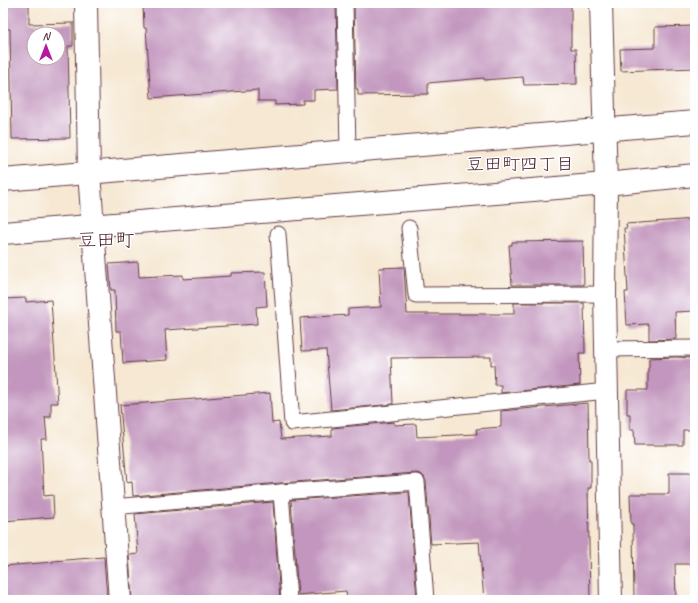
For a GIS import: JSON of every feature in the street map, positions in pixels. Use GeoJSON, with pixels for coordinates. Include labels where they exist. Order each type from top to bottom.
{"type":"FeatureCollection","features":[{"type":"Feature","properties":{"kind":"street"},"geometry":{"type":"LineString","coordinates":[[86,3],[89,172],[92,225],[120,600]]}},
{"type":"Feature","properties":{"kind":"street"},"geometry":{"type":"LineString","coordinates":[[601,3],[606,184],[605,294],[611,600]]}},
{"type":"Feature","properties":{"kind":"street"},"geometry":{"type":"LineString","coordinates":[[3,180],[695,122]]}},
{"type":"Feature","properties":{"kind":"street"},"geometry":{"type":"LineString","coordinates":[[3,233],[606,184],[695,175]]}},
{"type":"Feature","properties":{"kind":"lane"},"geometry":{"type":"LineString","coordinates":[[345,3],[348,151]]}},
{"type":"Feature","properties":{"kind":"lane"},"geometry":{"type":"LineString","coordinates":[[409,228],[416,295],[605,294]]}},
{"type":"Feature","properties":{"kind":"lane"},"geometry":{"type":"LineString","coordinates":[[278,234],[292,423],[607,391]]}},
{"type":"Feature","properties":{"kind":"lane"},"geometry":{"type":"LineString","coordinates":[[606,350],[695,348]]}},
{"type":"Feature","properties":{"kind":"lane"},"geometry":{"type":"LineString","coordinates":[[113,507],[417,482],[426,600]]}},
{"type":"Feature","properties":{"kind":"lane"},"geometry":{"type":"LineString","coordinates":[[281,492],[288,600]]}},
{"type":"Feature","properties":{"kind":"building"},"geometry":{"type":"Polygon","coordinates":[[[3,3],[29,3],[29,24],[73,23],[73,46],[68,46],[70,138],[12,139],[10,29],[3,29],[3,3]]]}},
{"type":"Feature","properties":{"kind":"building"},"geometry":{"type":"Polygon","coordinates":[[[143,3],[336,3],[338,89],[314,90],[314,100],[303,100],[303,104],[275,105],[275,101],[258,101],[258,90],[151,98],[143,3]]]}},
{"type":"Feature","properties":{"kind":"building"},"geometry":{"type":"Polygon","coordinates":[[[354,3],[571,3],[571,49],[576,49],[577,84],[524,85],[523,77],[484,80],[484,78],[428,83],[428,94],[358,95],[358,89],[356,89],[354,3]]]}},
{"type":"Feature","properties":{"kind":"building"},"geometry":{"type":"Polygon","coordinates":[[[695,26],[695,68],[621,71],[620,49],[655,48],[655,27],[695,26]]]}},
{"type":"Feature","properties":{"kind":"building"},"geometry":{"type":"Polygon","coordinates":[[[695,219],[695,311],[675,312],[676,339],[649,340],[649,324],[627,325],[625,292],[628,292],[624,228],[627,228],[626,224],[695,219]]]}},
{"type":"Feature","properties":{"kind":"building"},"geometry":{"type":"Polygon","coordinates":[[[583,241],[584,285],[512,285],[509,245],[512,245],[512,242],[583,241]]]}},
{"type":"Feature","properties":{"kind":"building"},"geometry":{"type":"Polygon","coordinates":[[[138,262],[139,277],[183,275],[183,279],[231,276],[231,273],[265,272],[267,306],[256,307],[257,324],[165,330],[167,360],[123,363],[121,331],[116,331],[115,290],[111,290],[109,264],[138,262]]]}},
{"type":"Feature","properties":{"kind":"building"},"geometry":{"type":"Polygon","coordinates":[[[404,267],[407,314],[514,314],[514,303],[584,303],[585,353],[579,353],[580,385],[501,393],[501,385],[495,385],[494,365],[491,365],[491,357],[391,358],[393,404],[331,410],[326,350],[302,351],[300,318],[348,315],[348,309],[381,307],[379,268],[404,267]]]}},
{"type":"Feature","properties":{"kind":"building"},"geometry":{"type":"Polygon","coordinates":[[[26,298],[26,302],[51,300],[58,403],[51,403],[51,417],[45,417],[47,439],[41,439],[44,496],[53,495],[54,517],[3,521],[3,299],[26,298]]]}},
{"type":"Feature","properties":{"kind":"building"},"geometry":{"type":"Polygon","coordinates":[[[649,358],[695,358],[695,430],[683,430],[683,445],[635,445],[634,430],[630,430],[630,414],[627,414],[627,390],[648,390],[649,358]]]}},
{"type":"Feature","properties":{"kind":"building"},"geometry":{"type":"Polygon","coordinates":[[[270,393],[272,423],[279,422],[281,439],[332,436],[332,428],[394,422],[394,425],[416,424],[417,437],[477,434],[476,429],[501,427],[501,411],[588,403],[589,460],[591,460],[591,488],[588,488],[590,600],[484,600],[479,542],[431,544],[426,481],[421,474],[416,473],[280,483],[133,496],[132,482],[127,483],[120,405],[270,393]]]}},
{"type":"Feature","properties":{"kind":"building"},"geometry":{"type":"Polygon","coordinates":[[[669,473],[695,473],[695,564],[675,564],[676,600],[634,600],[633,524],[631,524],[630,494],[669,494],[669,473]]]}},
{"type":"Feature","properties":{"kind":"building"},"geometry":{"type":"Polygon","coordinates":[[[409,492],[417,600],[347,600],[346,591],[298,595],[291,500],[409,492]]]}},
{"type":"Feature","properties":{"kind":"building"},"geometry":{"type":"Polygon","coordinates":[[[273,502],[280,600],[132,600],[129,555],[138,554],[135,514],[273,502]]]}},
{"type":"Feature","properties":{"kind":"building"},"geometry":{"type":"Polygon","coordinates":[[[104,557],[107,600],[5,600],[3,566],[104,557]]]}},
{"type":"Feature","properties":{"kind":"district","name":"豆田町四丁目"},"geometry":{"type":"Point","coordinates":[520,164]}},
{"type":"Feature","properties":{"kind":"district","name":"豆田町"},"geometry":{"type":"Point","coordinates":[106,240]}}]}
